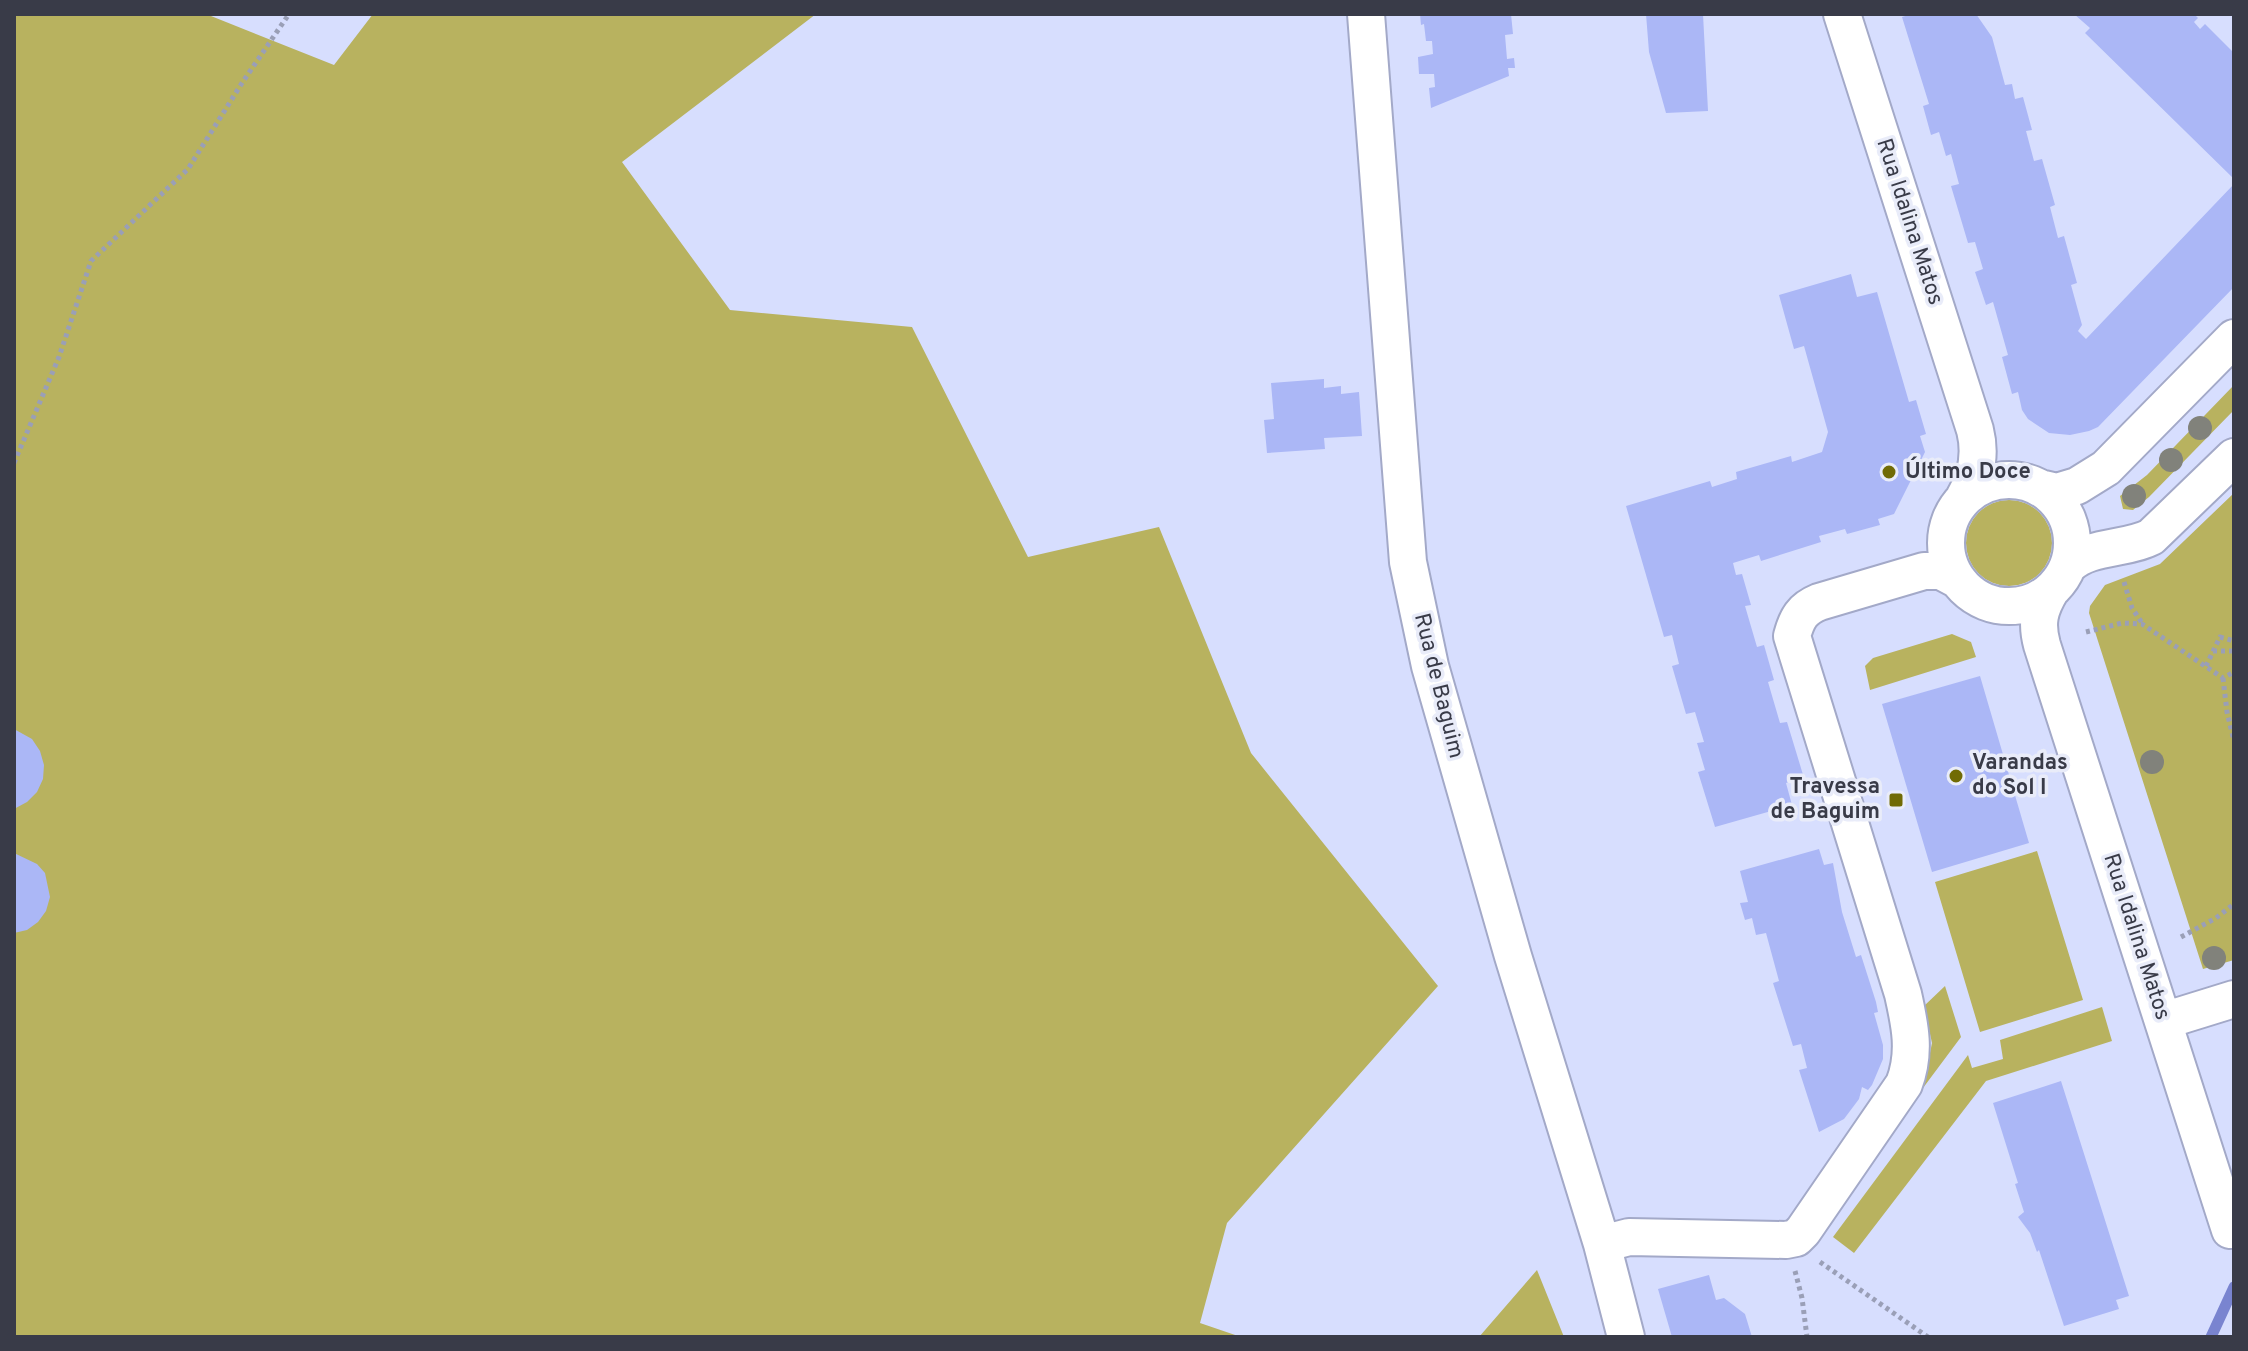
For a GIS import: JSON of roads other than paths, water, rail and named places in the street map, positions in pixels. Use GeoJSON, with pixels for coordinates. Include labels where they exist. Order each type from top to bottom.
{"type":"FeatureCollection","features":[{"type":"Feature","properties":{"kind":"street","name":"Rua de Baguim"},"geometry":{"type":"LineString","coordinates":[[1366,14],[1408,562],[1430,666],[1513,956],[1602,1244],[1626,1337]]}},
{"type":"Feature","properties":{"kind":"street","name":"Rua Idalina Matos"},"geometry":{"type":"LineString","coordinates":[[1842,14],[1975,430],[1978,443],[1976,471],[1964,498]]}},
{"type":"Feature","properties":{"kind":"street"},"geometry":{"type":"LineString","coordinates":[[1913,574],[1933,562],[1943,549],[1952,515],[1964,498],[1982,485],[2002,479],[2057,492],[2077,486],[2106,468],[2234,338]]}},
{"type":"Feature","properties":{"kind":"street","name":"Rua Idalina Matos"},"geometry":{"type":"LineString","coordinates":[[1975,430],[1996,464],[2034,485]]}},
{"type":"Feature","properties":{"kind":"street"},"geometry":{"type":"LineString","coordinates":[[1946,540],[1947,556],[1967,591],[1984,602],[2002,607],[2025,605],[2044,597],[2081,557],[2137,544],[2151,537],[2234,457]]}},
{"type":"Feature","properties":{"kind":"street"},"geometry":{"type":"LineString","coordinates":[[2034,485],[2059,504],[2070,523],[2073,544],[2060,578]]}},
{"type":"Feature","properties":{"kind":"street"},"geometry":{"type":"LineString","coordinates":[[1602,1244],[1629,1237],[1796,1238],[1894,1102],[1911,1066],[1912,1045],[1903,994],[1792,636],[1796,620],[1806,608],[1913,574],[1941,571],[1958,580]]}},
{"type":"Feature","properties":{"kind":"street","name":"Rua Idalina Matos"},"geometry":{"type":"LineString","coordinates":[[2060,578],[2044,603],[2037,626],[2230,1230]]}},
{"type":"Feature","properties":{"kind":"street","name":"Rua Idalina Matos"},"geometry":{"type":"LineString","coordinates":[[2002,607],[2023,616],[2042,645]]}},
{"type":"Feature","properties":{"kind":"street"},"geometry":{"type":"LineString","coordinates":[[2163,1021],[2234,999]]}},
{"type":"Feature","properties":{"kind":"waterway"},"geometry":{"type":"LineString","coordinates":[[2211,1337],[2234,1287]]}},
{"type":"Feature","properties":{"kind":"place","name":"Último Doce"},"geometry":{"type":"Point","coordinates":[1889,472]}},
{"type":"Feature","properties":{"kind":"place","name":"Varandas do Sol I"},"geometry":{"type":"Point","coordinates":[1956,776]}},
{"type":"Feature","properties":{"kind":"place","name":"Travessa de Baguim"},"geometry":{"type":"Point","coordinates":[1896,800]}}]}
